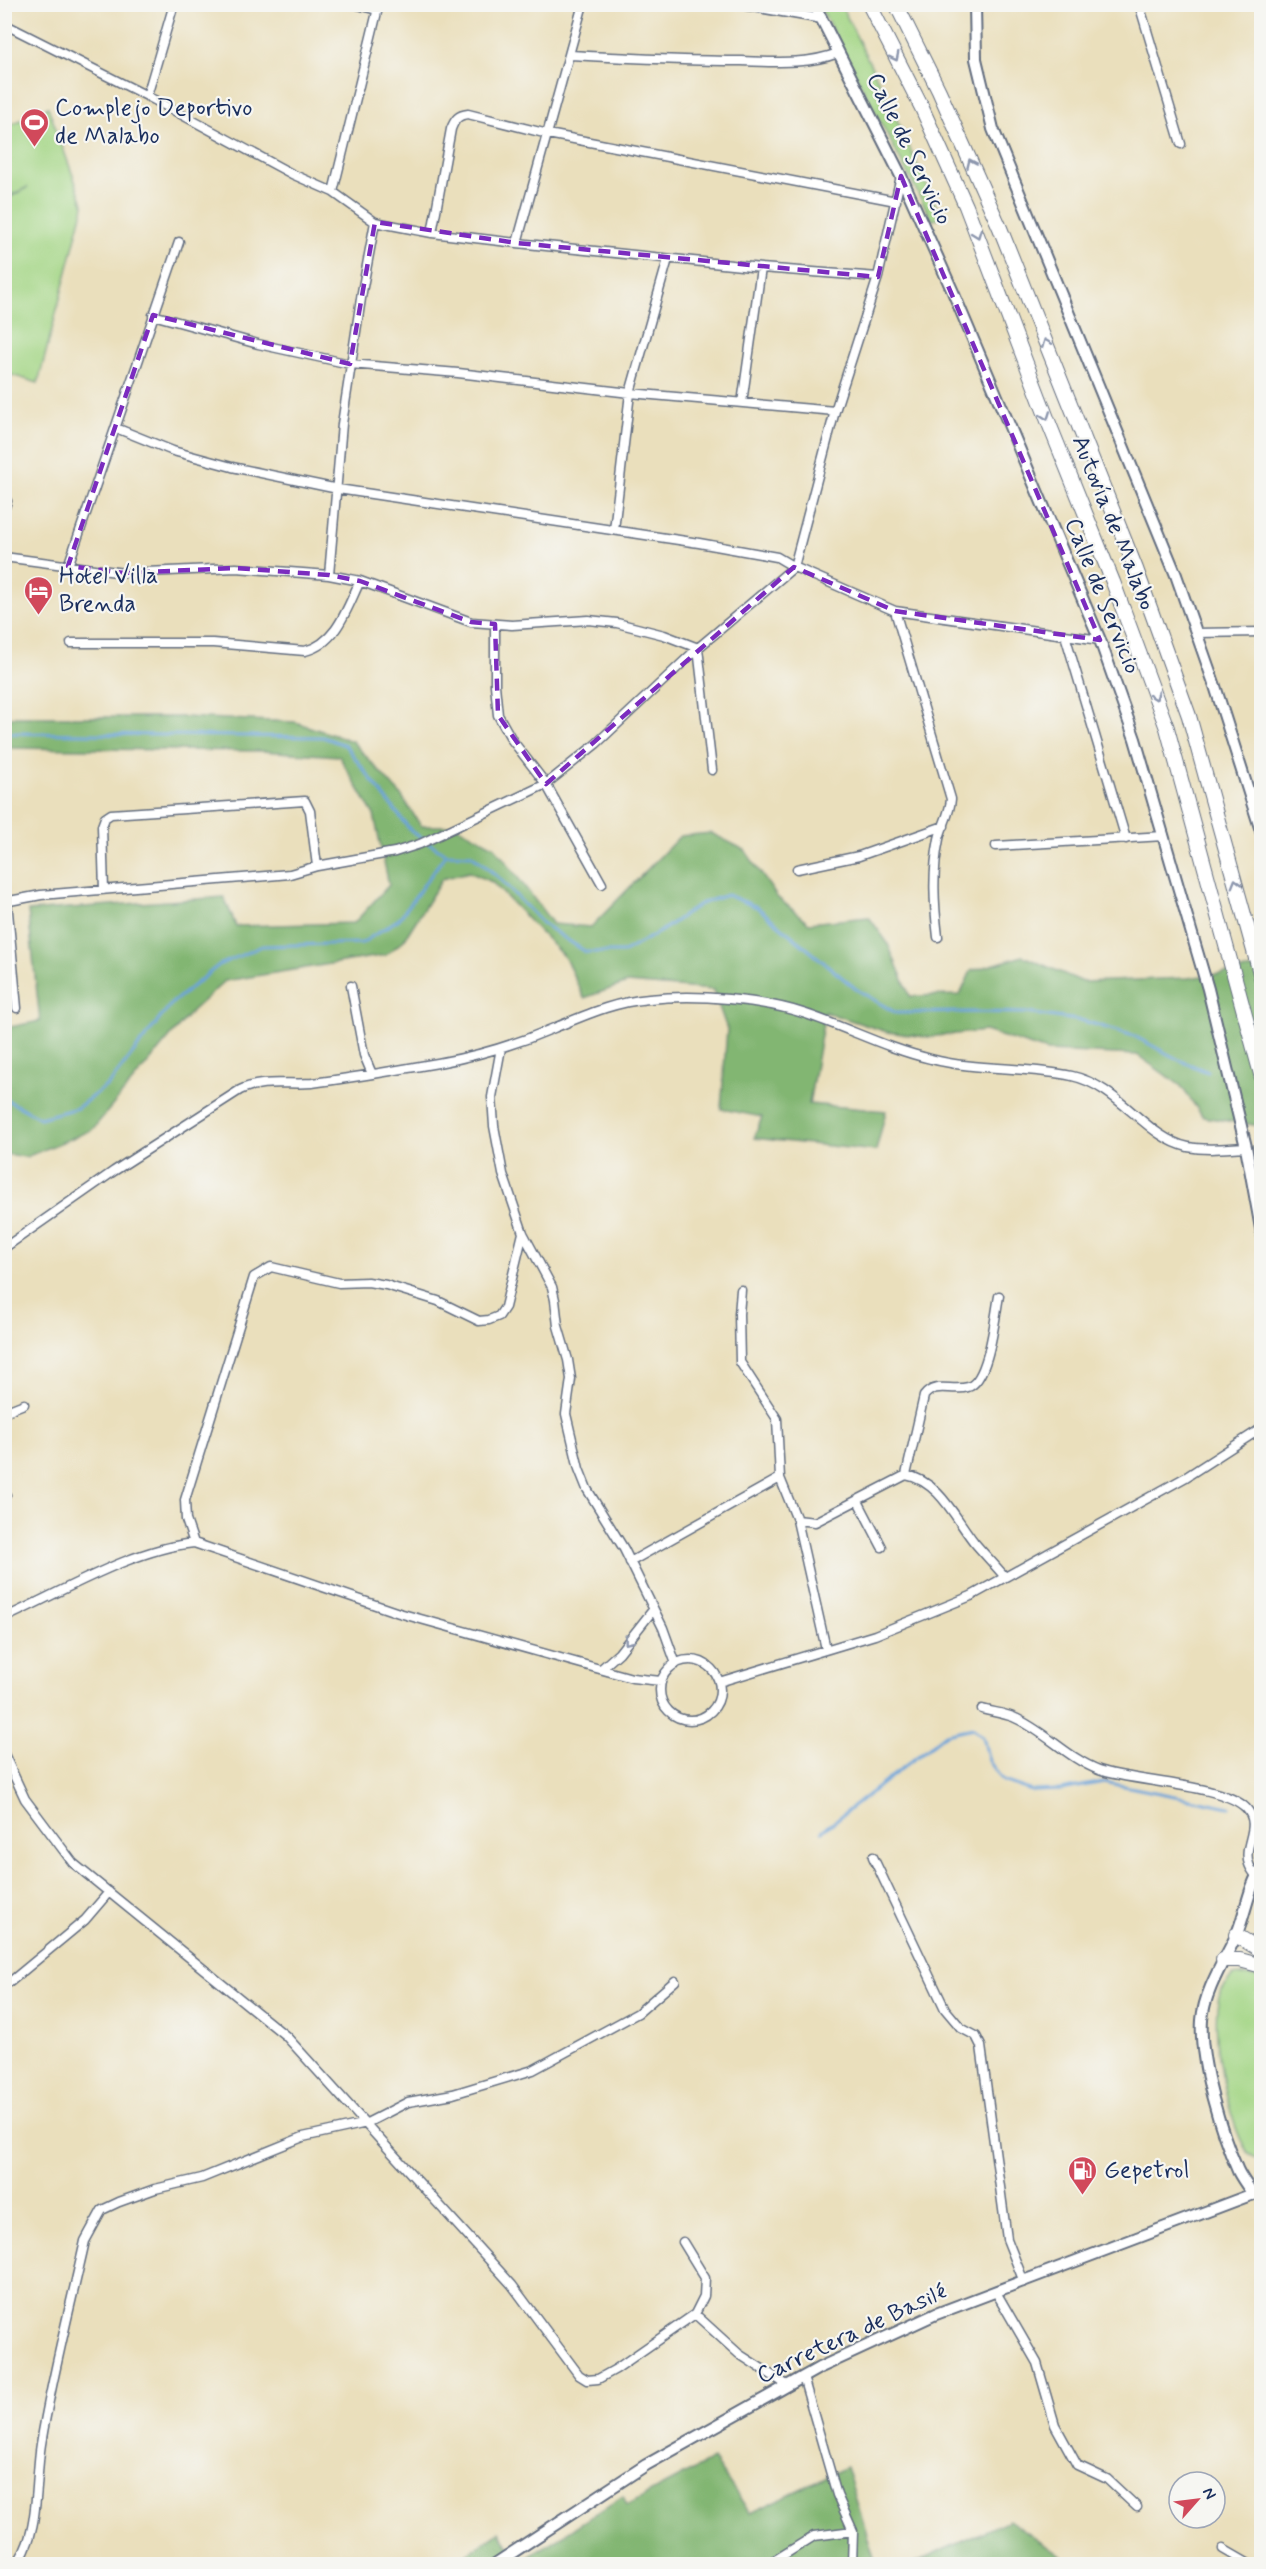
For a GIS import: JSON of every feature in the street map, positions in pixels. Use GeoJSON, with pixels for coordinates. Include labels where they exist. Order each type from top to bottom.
{"type":"FeatureCollection","features":[{"type":"Feature","properties":{"kind":"highway","name":"Autovía de Malabo"},"geometry":{"type":"LineString","coordinates":[[869,4],[921,106],[966,206],[1050,426],[1122,604],[1167,728],[1262,1078]]}},
{"type":"Feature","properties":{"kind":"highway","name":"Autovía de Malabo"},"geometry":{"type":"LineString","coordinates":[[896,4],[939,91],[1000,228],[1136,569],[1189,716],[1262,980]]}},
{"type":"Feature","properties":{"kind":"highway"},"geometry":{"type":"LineString","coordinates":[[1236,1935],[1262,1951]]}},
{"type":"Feature","properties":{"kind":"highway"},"geometry":{"type":"LineString","coordinates":[[1222,1960],[1240,1960],[1262,1966]]}},
{"type":"Feature","properties":{"kind":"street"},"geometry":{"type":"LineString","coordinates":[[147,96],[174,4]]}},
{"type":"Feature","properties":{"kind":"street"},"geometry":{"type":"LineString","coordinates":[[333,192],[378,7],[354,4]]}},
{"type":"Feature","properties":{"kind":"street"},"geometry":{"type":"LineString","coordinates":[[517,243],[583,4]]}},
{"type":"Feature","properties":{"kind":"street"},"geometry":{"type":"LineString","coordinates":[[736,4],[822,19]]}},
{"type":"Feature","properties":{"kind":"street","name":"Calle de Servicio"},"geometry":{"type":"LineString","coordinates":[[814,4],[901,176],[953,292],[1100,640],[1135,739],[1208,988],[1246,1147],[1262,1234]]}},
{"type":"Feature","properties":{"kind":"street"},"geometry":{"type":"LineString","coordinates":[[975,4],[976,59],[993,129],[1176,575],[1262,834]]}},
{"type":"Feature","properties":{"kind":"street"},"geometry":{"type":"LineString","coordinates":[[1139,4],[1181,144]]}},
{"type":"Feature","properties":{"kind":"street"},"geometry":{"type":"LineString","coordinates":[[4,24],[147,96],[292,174],[333,192],[375,222],[432,233],[517,243],[761,268],[878,277]]}},
{"type":"Feature","properties":{"kind":"street"},"geometry":{"type":"LineString","coordinates":[[570,55],[680,61],[798,62],[821,60],[838,53]]}},
{"type":"Feature","properties":{"kind":"street"},"geometry":{"type":"LineString","coordinates":[[432,233],[451,129],[455,120],[461,115],[468,114],[548,134],[896,201]]}},
{"type":"Feature","properties":{"kind":"street"},"geometry":{"type":"LineString","coordinates":[[17,1008],[6,902],[41,895],[263,878],[395,852],[420,844],[546,784],[596,744],[698,648],[794,567],[835,411],[878,277],[901,176]]}},
{"type":"Feature","properties":{"kind":"street"},"geometry":{"type":"LineString","coordinates":[[329,575],[342,424],[375,222]]}},
{"type":"Feature","properties":{"kind":"street"},"geometry":{"type":"LineString","coordinates":[[68,566],[179,242]]}},
{"type":"Feature","properties":{"kind":"street"},"geometry":{"type":"LineString","coordinates":[[614,530],[630,393],[668,259]]}},
{"type":"Feature","properties":{"kind":"street"},"geometry":{"type":"LineString","coordinates":[[742,403],[761,268]]}},
{"type":"Feature","properties":{"kind":"street"},"geometry":{"type":"LineString","coordinates":[[153,315],[258,344],[350,364],[458,373],[630,393],[835,411]]}},
{"type":"Feature","properties":{"kind":"street"},"geometry":{"type":"LineString","coordinates":[[116,428],[173,451],[232,467],[338,489],[777,557],[794,567],[896,611],[1100,640]]}},
{"type":"Feature","properties":{"kind":"street"},"geometry":{"type":"LineString","coordinates":[[4,496],[7,501],[4,510]]}},
{"type":"Feature","properties":{"kind":"street"},"geometry":{"type":"LineString","coordinates":[[4,557],[124,573],[236,568],[329,575],[360,580],[471,622],[495,624],[588,620],[617,623],[664,635],[698,648]]}},
{"type":"Feature","properties":{"kind":"street"},"geometry":{"type":"LineString","coordinates":[[71,643],[213,643],[305,651],[318,648],[329,639],[360,580]]}},
{"type":"Feature","properties":{"kind":"street"},"geometry":{"type":"LineString","coordinates":[[896,611],[951,799],[950,812],[933,868],[933,898],[938,937]]}},
{"type":"Feature","properties":{"kind":"street"},"geometry":{"type":"LineString","coordinates":[[495,624],[495,685],[498,715],[522,755],[546,784],[602,884]]}},
{"type":"Feature","properties":{"kind":"street"},"geometry":{"type":"LineString","coordinates":[[1196,633],[1262,632]]}},
{"type":"Feature","properties":{"kind":"street"},"geometry":{"type":"LineString","coordinates":[[1065,635],[1126,839]]}},
{"type":"Feature","properties":{"kind":"street"},"geometry":{"type":"LineString","coordinates":[[698,648],[712,770]]}},
{"type":"Feature","properties":{"kind":"street"},"geometry":{"type":"LineString","coordinates":[[104,890],[102,826],[105,818],[111,814],[305,801],[310,811],[317,866]]}},
{"type":"Feature","properties":{"kind":"street"},"geometry":{"type":"LineString","coordinates":[[797,869],[859,855],[944,826]]}},
{"type":"Feature","properties":{"kind":"street"},"geometry":{"type":"LineString","coordinates":[[996,846],[1164,836]]}},
{"type":"Feature","properties":{"kind":"street"},"geometry":{"type":"LineString","coordinates":[[351,986],[364,1055],[372,1074]]}},
{"type":"Feature","properties":{"kind":"street"},"geometry":{"type":"LineString","coordinates":[[4,1248],[114,1171],[254,1083],[310,1083],[452,1060],[501,1048],[584,1014],[648,999],[690,997],[770,1005],[806,1014],[866,1038],[932,1060],[1075,1076],[1114,1095],[1156,1131],[1187,1147],[1208,1149],[1246,1147]]}},
{"type":"Feature","properties":{"kind":"street"},"geometry":{"type":"LineString","coordinates":[[501,1048],[492,1097],[494,1125],[503,1174],[523,1233],[552,1287],[558,1326],[571,1379],[566,1414],[579,1469],[587,1489],[605,1516],[663,1628],[676,1664]]}},
{"type":"Feature","properties":{"kind":"street"},"geometry":{"type":"LineString","coordinates":[[194,1543],[186,1520],[185,1500],[254,1277],[271,1267],[339,1283],[368,1282],[386,1285],[438,1301],[479,1321],[489,1320],[499,1316],[505,1306],[523,1233]]}},
{"type":"Feature","properties":{"kind":"street"},"geometry":{"type":"LineString","coordinates":[[741,1290],[740,1362],[777,1419],[780,1478],[797,1520],[826,1649]]}},
{"type":"Feature","properties":{"kind":"street"},"geometry":{"type":"LineString","coordinates":[[906,1475],[924,1396],[933,1388],[968,1387],[978,1381],[984,1367],[999,1296]]}},
{"type":"Feature","properties":{"kind":"street"},"geometry":{"type":"LineString","coordinates":[[4,1412],[24,1404]]}},
{"type":"Feature","properties":{"kind":"street"},"geometry":{"type":"LineString","coordinates":[[719,1682],[875,1635],[971,1596],[1186,1477],[1262,1428]]}},
{"type":"Feature","properties":{"kind":"street"},"geometry":{"type":"LineString","coordinates":[[797,1520],[815,1522],[906,1475],[919,1478],[951,1507],[974,1541],[1005,1577]]}},
{"type":"Feature","properties":{"kind":"street"},"geometry":{"type":"LineString","coordinates":[[630,1562],[780,1478]]}},
{"type":"Feature","properties":{"kind":"street"},"geometry":{"type":"LineString","coordinates":[[858,1501],[882,1547]]}},
{"type":"Feature","properties":{"kind":"street"},"geometry":{"type":"LineString","coordinates":[[4,1618],[141,1555],[178,1544],[194,1543],[399,1613],[632,1678],[662,1681]]}},
{"type":"Feature","properties":{"kind":"street"},"geometry":{"type":"LineString","coordinates":[[601,1669],[619,1653],[653,1610]]}},
{"type":"Feature","properties":{"kind":"street"},"geometry":{"type":"LineString","coordinates":[[693,1660],[702,1662],[716,1674],[720,1691],[715,1707],[703,1718],[693,1720],[674,1716],[667,1709],[660,1691],[662,1681],[670,1668],[676,1664],[693,1660]]}},
{"type":"Feature","properties":{"kind":"street"},"geometry":{"type":"LineString","coordinates":[[982,1709],[1013,1717],[1069,1754],[1099,1769],[1134,1778],[1188,1786],[1232,1799],[1245,1807],[1253,1820],[1248,1863],[1259,1872],[1236,1935],[1222,1960],[1202,2019],[1203,2048],[1211,2087],[1228,2144],[1239,2173],[1257,2193]]}},
{"type":"Feature","properties":{"kind":"street"},"geometry":{"type":"LineString","coordinates":[[4,1754],[25,1799],[73,1863],[286,2036],[367,2122],[512,2285],[579,2375],[587,2380],[598,2379],[695,2314],[704,2296],[705,2278],[683,2242]]}},
{"type":"Feature","properties":{"kind":"street"},"geometry":{"type":"LineString","coordinates":[[873,1857],[945,2008],[961,2028],[976,2036],[981,2046],[1007,2240],[1024,2282]]}},
{"type":"Feature","properties":{"kind":"street"},"geometry":{"type":"LineString","coordinates":[[10,1982],[85,1920],[109,1892]]}},
{"type":"Feature","properties":{"kind":"street"},"geometry":{"type":"LineString","coordinates":[[16,2565],[24,2556],[30,2535],[41,2445],[85,2241],[102,2210],[155,2189],[202,2178],[303,2137],[367,2122],[408,2102],[453,2094],[533,2070],[638,2013],[675,1981]]}},
{"type":"Feature","properties":{"kind":"street","name":"Carretera de Basilé"},"geometry":{"type":"LineString","coordinates":[[495,2565],[646,2465],[786,2385],[936,2314],[1257,2193]]}},
{"type":"Feature","properties":{"kind":"street"},"geometry":{"type":"LineString","coordinates":[[996,2292],[1037,2363],[1055,2425],[1077,2465],[1107,2479],[1137,2506]]}},
{"type":"Feature","properties":{"kind":"street"},"geometry":{"type":"LineString","coordinates":[[695,2314],[739,2354],[786,2385]]}},
{"type":"Feature","properties":{"kind":"street"},"geometry":{"type":"LineString","coordinates":[[803,2377],[837,2495],[853,2531],[852,2565]]}},
{"type":"Feature","properties":{"kind":"street"},"geometry":{"type":"LineString","coordinates":[[769,2565],[814,2536],[853,2531]]}},
{"type":"Feature","properties":{"kind":"street"},"geometry":{"type":"LineString","coordinates":[[1222,2549],[1249,2565]]}},
{"type":"Feature","properties":{"kind":"highlighted area"},"geometry":{"type":"Polygon","coordinates":[[[901,176],[1100,640],[895,611],[794,567],[546,784],[498,715],[495,624],[471,622],[360,581],[329,575],[236,568],[124,573],[68,566],[153,315],[350,364],[375,222],[517,243],[878,277],[901,176]]]}},
{"type":"Feature","properties":{"kind":"green space"},"geometry":{"type":"Polygon","coordinates":[[[819,5],[841,5],[887,98],[941,217],[932,220],[819,5]]]}},
{"type":"Feature","properties":{"kind":"green space"},"geometry":{"type":"Polygon","coordinates":[[[48,107],[84,206],[38,383],[5,373],[5,200],[28,187],[5,198],[4,128],[48,107]]]}},
{"type":"Feature","properties":{"kind":"green space"},"geometry":{"type":"Polygon","coordinates":[[[5,717],[182,717],[295,722],[352,741],[401,795],[421,826],[456,826],[494,846],[553,924],[591,927],[680,836],[711,833],[745,850],[777,897],[809,923],[869,917],[887,942],[910,996],[960,995],[971,971],[1023,956],[1083,982],[1188,978],[1261,968],[1261,1126],[1203,1117],[1181,1086],[1137,1055],[1047,1051],[985,1031],[926,1037],[887,1032],[825,1012],[809,1104],[886,1111],[876,1151],[754,1138],[762,1117],[721,1109],[727,1029],[713,990],[627,983],[584,998],[565,958],[492,882],[469,872],[442,879],[404,940],[386,955],[225,981],[191,1012],[92,1130],[26,1157],[5,1154],[5,1028],[40,1021],[28,911],[224,897],[236,926],[354,923],[389,885],[374,815],[339,756],[261,751],[5,748],[5,717]]]}},
{"type":"Feature","properties":{"kind":"green space"},"geometry":{"type":"Polygon","coordinates":[[[1233,1975],[1261,1977],[1261,2162],[1247,2151],[1240,2138],[1227,2097],[1218,2050],[1216,2028],[1220,1994],[1233,1975]]]}},
{"type":"Feature","properties":{"kind":"green space"},"geometry":{"type":"Polygon","coordinates":[[[713,2459],[750,2513],[846,2467],[876,2564],[453,2564],[499,2532],[521,2562],[623,2496],[627,2505],[713,2459]]]}},
{"type":"Feature","properties":{"kind":"green space"},"geometry":{"type":"Polygon","coordinates":[[[1009,2520],[1072,2564],[912,2564],[1009,2520]]]}},
{"type":"Feature","properties":{"kind":"waterway"},"geometry":{"type":"LineString","coordinates":[[4,733],[323,737],[345,745],[411,831],[446,854]]}},
{"type":"Feature","properties":{"kind":"waterway"},"geometry":{"type":"LineString","coordinates":[[4,1096],[7,1100],[40,1118],[77,1108],[110,1083],[172,1003],[219,965],[262,946],[362,943],[399,919],[446,854],[472,855],[497,876],[543,924],[586,952],[624,952],[661,931],[700,904],[727,895],[757,907],[856,989],[896,1013],[1027,1013],[1084,1021],[1134,1036],[1181,1061],[1208,1072]]}},
{"type":"Feature","properties":{"kind":"waterway"},"geometry":{"type":"LineString","coordinates":[[822,1831],[946,1734],[973,1728],[983,1737],[989,1761],[1003,1781],[1032,1791],[1061,1790],[1104,1782],[1230,1807]]}},
{"type":"Feature","properties":{"kind":"place","name":"Complejo Deportivo de Malabo"},"geometry":{"type":"Point","coordinates":[34,148]}},
{"type":"Feature","properties":{"kind":"place","name":"Hotel Villa Brenda"},"geometry":{"type":"Point","coordinates":[38,616]}},
{"type":"Feature","properties":{"kind":"place","name":"Gepetrol"},"geometry":{"type":"Point","coordinates":[1083,2196]}}]}
